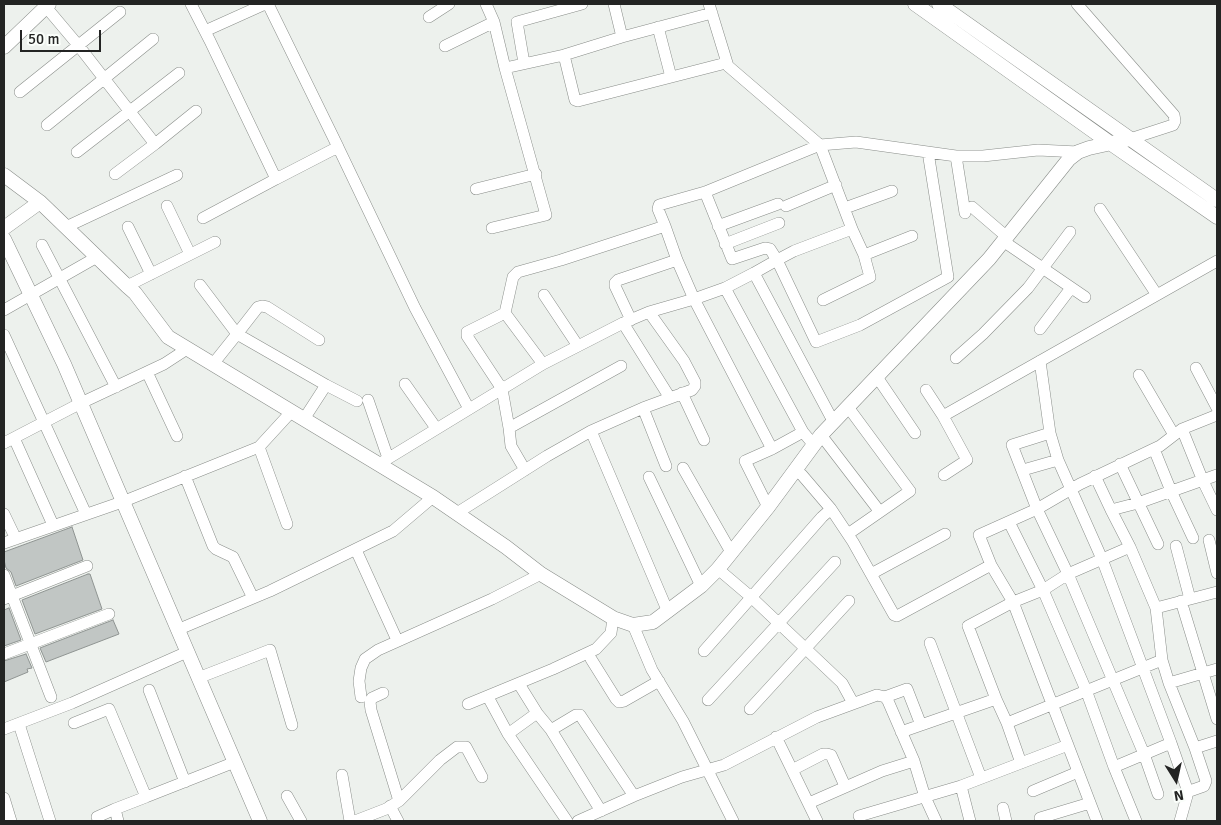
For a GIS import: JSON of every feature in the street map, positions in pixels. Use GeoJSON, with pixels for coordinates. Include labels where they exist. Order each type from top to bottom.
{"type":"FeatureCollection","features":[{"type":"Feature","properties":{"kind":"street"},"geometry":{"type":"LineString","coordinates":[[191,4],[276,179]]}},
{"type":"Feature","properties":{"kind":"street"},"geometry":{"type":"LineString","coordinates":[[205,31],[266,4],[338,147],[415,308],[469,409]]}},
{"type":"Feature","properties":{"kind":"street"},"geometry":{"type":"LineString","coordinates":[[429,17],[450,4]]}},
{"type":"Feature","properties":{"kind":"street"},"geometry":{"type":"LineString","coordinates":[[486,4],[494,22],[546,215],[492,228]]}},
{"type":"Feature","properties":{"kind":"street"},"geometry":{"type":"LineString","coordinates":[[524,64],[517,22],[563,6],[582,4]]}},
{"type":"Feature","properties":{"kind":"street"},"geometry":{"type":"LineString","coordinates":[[614,4],[622,37]]}},
{"type":"Feature","properties":{"kind":"street"},"geometry":{"type":"LineString","coordinates":[[915,4],[1217,217]]}},
{"type":"Feature","properties":{"kind":"street"},"geometry":{"type":"LineString","coordinates":[[938,4],[1217,200]]}},
{"type":"Feature","properties":{"kind":"street"},"geometry":{"type":"LineString","coordinates":[[772,449],[694,299],[658,209],[659,205],[705,192],[820,145],[856,142],[956,156],[983,156],[1038,150],[1078,152],[1173,126],[1175,121],[1174,115],[1077,4]]}},
{"type":"Feature","properties":{"kind":"street"},"geometry":{"type":"LineString","coordinates":[[4,47],[47,5],[128,112],[155,144]]}},
{"type":"Feature","properties":{"kind":"street"},"geometry":{"type":"LineString","coordinates":[[505,68],[564,55],[658,27],[710,8],[726,63],[736,74],[820,145],[864,255],[870,277],[822,300]]}},
{"type":"Feature","properties":{"kind":"street"},"geometry":{"type":"LineString","coordinates":[[20,92],[120,12]]}},
{"type":"Feature","properties":{"kind":"street"},"geometry":{"type":"LineString","coordinates":[[445,46],[494,22]]}},
{"type":"Feature","properties":{"kind":"street"},"geometry":{"type":"LineString","coordinates":[[658,27],[671,77]]}},
{"type":"Feature","properties":{"kind":"street"},"geometry":{"type":"LineString","coordinates":[[47,124],[154,39]]}},
{"type":"Feature","properties":{"kind":"street"},"geometry":{"type":"LineString","coordinates":[[564,55],[575,100],[578,101],[726,63]]}},
{"type":"Feature","properties":{"kind":"street"},"geometry":{"type":"LineString","coordinates":[[76,152],[179,73]]}},
{"type":"Feature","properties":{"kind":"street"},"geometry":{"type":"LineString","coordinates":[[115,174],[196,111]]}},
{"type":"Feature","properties":{"kind":"street"},"geometry":{"type":"LineString","coordinates":[[204,218],[338,147]]}},
{"type":"Feature","properties":{"kind":"street"},"geometry":{"type":"LineString","coordinates":[[928,152],[948,277],[960,288]]}},
{"type":"Feature","properties":{"kind":"street"},"geometry":{"type":"LineString","coordinates":[[4,175],[40,202],[135,293],[168,337],[298,415],[383,461],[541,574],[613,618],[633,626],[653,622],[668,612],[701,586],[718,569],[833,421],[989,259],[1069,159],[1078,152]]}},
{"type":"Feature","properties":{"kind":"street"},"geometry":{"type":"LineString","coordinates":[[956,156],[969,210],[1042,269],[1085,297]]}},
{"type":"Feature","properties":{"kind":"street"},"geometry":{"type":"LineString","coordinates":[[476,189],[536,174]]}},
{"type":"Feature","properties":{"kind":"street"},"geometry":{"type":"LineString","coordinates":[[66,227],[176,176]]}},
{"type":"Feature","properties":{"kind":"street"},"geometry":{"type":"LineString","coordinates":[[718,226],[836,185]]}},
{"type":"Feature","properties":{"kind":"street"},"geometry":{"type":"LineString","coordinates":[[845,208],[892,191]]}},
{"type":"Feature","properties":{"kind":"street"},"geometry":{"type":"LineString","coordinates":[[705,192],[732,259],[765,248],[770,249],[816,342],[860,325],[948,277]]}},
{"type":"Feature","properties":{"kind":"street"},"geometry":{"type":"LineString","coordinates":[[4,228],[40,202]]}},
{"type":"Feature","properties":{"kind":"street"},"geometry":{"type":"LineString","coordinates":[[167,206],[190,254]]}},
{"type":"Feature","properties":{"kind":"street"},"geometry":{"type":"LineString","coordinates":[[1100,209],[1157,295]]}},
{"type":"Feature","properties":{"kind":"street"},"geometry":{"type":"LineString","coordinates":[[725,244],[779,223]]}},
{"type":"Feature","properties":{"kind":"street"},"geometry":{"type":"LineString","coordinates":[[543,364],[505,314],[513,277],[518,272],[665,226]]}},
{"type":"Feature","properties":{"kind":"street"},"geometry":{"type":"LineString","coordinates":[[128,227],[150,274]]}},
{"type":"Feature","properties":{"kind":"street"},"geometry":{"type":"LineString","coordinates":[[383,461],[543,364],[578,346],[650,312],[725,288],[794,251],[852,229]]}},
{"type":"Feature","properties":{"kind":"street"},"geometry":{"type":"LineString","coordinates":[[956,358],[1007,311],[1028,288],[1070,232]]}},
{"type":"Feature","properties":{"kind":"street"},"geometry":{"type":"LineString","coordinates":[[864,255],[912,236]]}},
{"type":"Feature","properties":{"kind":"street"},"geometry":{"type":"LineString","coordinates":[[4,239],[80,403],[260,821]]}},
{"type":"Feature","properties":{"kind":"street"},"geometry":{"type":"LineString","coordinates":[[127,286],[215,242]]}},
{"type":"Feature","properties":{"kind":"street"},"geometry":{"type":"LineString","coordinates":[[42,245],[116,387]]}},
{"type":"Feature","properties":{"kind":"street"},"geometry":{"type":"LineString","coordinates":[[4,310],[97,257]]}},
{"type":"Feature","properties":{"kind":"street"},"geometry":{"type":"LineString","coordinates":[[670,398],[627,322],[615,283],[618,280],[677,260]]}},
{"type":"Feature","properties":{"kind":"street"},"geometry":{"type":"LineString","coordinates":[[943,416],[1217,261]]}},
{"type":"Feature","properties":{"kind":"street"},"geometry":{"type":"LineString","coordinates":[[754,274],[833,421]]}},
{"type":"Feature","properties":{"kind":"street"},"geometry":{"type":"LineString","coordinates":[[200,285],[237,334],[326,385],[362,400],[383,461]]}},
{"type":"Feature","properties":{"kind":"street"},"geometry":{"type":"LineString","coordinates":[[725,288],[803,432],[817,440],[880,512]]}},
{"type":"Feature","properties":{"kind":"street"},"geometry":{"type":"LineString","coordinates":[[1040,329],[1071,288]]}},
{"type":"Feature","properties":{"kind":"street"},"geometry":{"type":"LineString","coordinates":[[544,295],[578,346]]}},
{"type":"Feature","properties":{"kind":"street"},"geometry":{"type":"LineString","coordinates":[[213,364],[258,308],[262,306],[267,307],[319,340]]}},
{"type":"Feature","properties":{"kind":"street"},"geometry":{"type":"LineString","coordinates":[[456,513],[590,431],[643,408],[692,390],[695,382],[684,361],[650,312]]}},
{"type":"Feature","properties":{"kind":"street"},"geometry":{"type":"LineString","coordinates":[[505,314],[469,330],[466,336],[502,389],[511,446],[525,470]]}},
{"type":"Feature","properties":{"kind":"street"},"geometry":{"type":"LineString","coordinates":[[4,335],[86,514]]}},
{"type":"Feature","properties":{"kind":"street"},"geometry":{"type":"LineString","coordinates":[[53,525],[9,440],[80,403],[164,364],[187,349]]}},
{"type":"Feature","properties":{"kind":"street"},"geometry":{"type":"LineString","coordinates":[[1040,361],[1050,433],[1058,460],[1102,559],[1144,668],[1186,786],[1187,796],[1180,821]]}},
{"type":"Feature","properties":{"kind":"street"},"geometry":{"type":"LineString","coordinates":[[509,428],[621,366]]}},
{"type":"Feature","properties":{"kind":"street"},"geometry":{"type":"LineString","coordinates":[[1097,821],[1013,602],[991,565],[979,536],[1037,509],[1095,476],[1154,449],[1178,432],[1217,415],[1196,368]]}},
{"type":"Feature","properties":{"kind":"street"},"geometry":{"type":"LineString","coordinates":[[147,372],[177,436]]}},
{"type":"Feature","properties":{"kind":"street"},"geometry":{"type":"LineString","coordinates":[[1139,375],[1178,432],[1217,510]]}},
{"type":"Feature","properties":{"kind":"street"},"geometry":{"type":"LineString","coordinates":[[877,377],[915,433]]}},
{"type":"Feature","properties":{"kind":"street"},"geometry":{"type":"LineString","coordinates":[[406,384],[436,428]]}},
{"type":"Feature","properties":{"kind":"street"},"geometry":{"type":"LineString","coordinates":[[4,543],[122,502],[259,447],[298,415],[326,385]]}},
{"type":"Feature","properties":{"kind":"street"},"geometry":{"type":"LineString","coordinates":[[926,390],[943,416],[967,460],[944,475]]}},
{"type":"Feature","properties":{"kind":"street"},"geometry":{"type":"LineString","coordinates":[[682,393],[704,440]]}},
{"type":"Feature","properties":{"kind":"street"},"geometry":{"type":"LineString","coordinates":[[848,407],[910,491],[848,534]]}},
{"type":"Feature","properties":{"kind":"street"},"geometry":{"type":"LineString","coordinates":[[643,408],[666,466]]}},
{"type":"Feature","properties":{"kind":"street"},"geometry":{"type":"LineString","coordinates":[[590,431],[668,612]]}},
{"type":"Feature","properties":{"kind":"street"},"geometry":{"type":"LineString","coordinates":[[768,507],[745,461],[803,432]]}},
{"type":"Feature","properties":{"kind":"street"},"geometry":{"type":"LineString","coordinates":[[1050,433],[1012,445],[1037,509],[1068,574],[1144,754],[1158,794]]}},
{"type":"Feature","properties":{"kind":"street"},"geometry":{"type":"LineString","coordinates":[[259,447],[288,524]]}},
{"type":"Feature","properties":{"kind":"street"},"geometry":{"type":"LineString","coordinates":[[1154,449],[1193,538]]}},
{"type":"Feature","properties":{"kind":"street"},"geometry":{"type":"LineString","coordinates":[[1023,470],[1058,460]]}},
{"type":"Feature","properties":{"kind":"street"},"geometry":{"type":"LineString","coordinates":[[1120,464],[1158,544]]}},
{"type":"Feature","properties":{"kind":"street"},"geometry":{"type":"LineString","coordinates":[[683,468],[731,552]]}},
{"type":"Feature","properties":{"kind":"street"},"geometry":{"type":"LineString","coordinates":[[795,470],[802,475],[831,509],[848,534],[894,615],[897,616],[991,565]]}},
{"type":"Feature","properties":{"kind":"street"},"geometry":{"type":"LineString","coordinates":[[1111,510],[1217,475]]}},
{"type":"Feature","properties":{"kind":"street"},"geometry":{"type":"LineString","coordinates":[[185,476],[213,546],[233,557],[253,598]]}},
{"type":"Feature","properties":{"kind":"street"},"geometry":{"type":"LineString","coordinates":[[1095,476],[1130,547],[1156,608],[1162,660],[1206,781],[1204,786],[1187,792]]}},
{"type":"Feature","properties":{"kind":"street"},"geometry":{"type":"LineString","coordinates":[[649,477],[701,586]]}},
{"type":"Feature","properties":{"kind":"street"},"geometry":{"type":"LineString","coordinates":[[178,630],[253,598],[393,531],[433,497]]}},
{"type":"Feature","properties":{"kind":"street"},"geometry":{"type":"LineString","coordinates":[[704,651],[831,509]]}},
{"type":"Feature","properties":{"kind":"street"},"geometry":{"type":"LineString","coordinates":[[4,514],[16,539]]}},
{"type":"Feature","properties":{"kind":"street"},"geometry":{"type":"LineString","coordinates":[[1009,522],[1043,590],[1086,690],[1136,821]]}},
{"type":"Feature","properties":{"kind":"street"},"geometry":{"type":"LineString","coordinates":[[871,574],[945,534]]}},
{"type":"Feature","properties":{"kind":"street"},"geometry":{"type":"LineString","coordinates":[[1209,540],[1217,573]]}},
{"type":"Feature","properties":{"kind":"street"},"geometry":{"type":"LineString","coordinates":[[1176,546],[1203,673],[1217,719]]}},
{"type":"Feature","properties":{"kind":"street"},"geometry":{"type":"LineString","coordinates":[[1021,763],[968,626],[1013,602],[1043,590],[1068,574],[1130,547]]}},
{"type":"Feature","properties":{"kind":"street"},"geometry":{"type":"LineString","coordinates":[[356,550],[397,640]]}},
{"type":"Feature","properties":{"kind":"street"},"geometry":{"type":"LineString","coordinates":[[708,700],[835,562]]}},
{"type":"Feature","properties":{"kind":"street"},"geometry":{"type":"LineString","coordinates":[[8,597],[87,566]]}},
{"type":"Feature","properties":{"kind":"street"},"geometry":{"type":"LineString","coordinates":[[718,569],[751,597],[842,683],[853,704]]}},
{"type":"Feature","properties":{"kind":"street"},"geometry":{"type":"LineString","coordinates":[[361,697],[359,681],[361,668],[366,659],[378,650],[492,599],[541,574]]}},
{"type":"Feature","properties":{"kind":"street"},"geometry":{"type":"LineString","coordinates":[[4,575],[8,597],[31,644],[51,697]]}},
{"type":"Feature","properties":{"kind":"street"},"geometry":{"type":"LineString","coordinates":[[1156,608],[1217,592]]}},
{"type":"Feature","properties":{"kind":"street"},"geometry":{"type":"LineString","coordinates":[[750,709],[849,601]]}},
{"type":"Feature","properties":{"kind":"street"},"geometry":{"type":"LineString","coordinates":[[4,654],[109,614]]}},
{"type":"Feature","properties":{"kind":"street"},"geometry":{"type":"LineString","coordinates":[[468,704],[519,684],[596,649],[611,633],[613,618]]}},
{"type":"Feature","properties":{"kind":"street"},"geometry":{"type":"LineString","coordinates":[[633,626],[642,649],[683,721],[733,821]]}},
{"type":"Feature","properties":{"kind":"street"},"geometry":{"type":"LineString","coordinates":[[930,643],[981,778]]}},
{"type":"Feature","properties":{"kind":"street"},"geometry":{"type":"LineString","coordinates":[[198,678],[270,650],[292,725]]}},
{"type":"Feature","properties":{"kind":"street"},"geometry":{"type":"LineString","coordinates":[[4,729],[72,703],[187,652]]}},
{"type":"Feature","properties":{"kind":"street"},"geometry":{"type":"LineString","coordinates":[[591,659],[619,702],[624,701],[659,680]]}},
{"type":"Feature","properties":{"kind":"street"},"geometry":{"type":"LineString","coordinates":[[1007,723],[1162,660]]}},
{"type":"Feature","properties":{"kind":"street"},"geometry":{"type":"LineString","coordinates":[[1169,682],[1217,669]]}},
{"type":"Feature","properties":{"kind":"street"},"geometry":{"type":"LineString","coordinates":[[519,684],[537,713],[551,730],[601,811]]}},
{"type":"Feature","properties":{"kind":"street"},"geometry":{"type":"LineString","coordinates":[[148,690],[185,782]]}},
{"type":"Feature","properties":{"kind":"street"},"geometry":{"type":"LineString","coordinates":[[885,698],[907,690],[921,725]]}},
{"type":"Feature","properties":{"kind":"street"},"geometry":{"type":"LineString","coordinates":[[383,693],[372,698],[370,702],[398,821]]}},
{"type":"Feature","properties":{"kind":"street"},"geometry":{"type":"LineString","coordinates":[[578,821],[682,777],[724,766],[817,716],[877,695],[888,701],[914,761],[925,797],[936,821]]}},
{"type":"Feature","properties":{"kind":"street"},"geometry":{"type":"LineString","coordinates":[[488,696],[508,734],[567,821]]}},
{"type":"Feature","properties":{"kind":"street"},"geometry":{"type":"LineString","coordinates":[[901,732],[996,699]]}},
{"type":"Feature","properties":{"kind":"street"},"geometry":{"type":"LineString","coordinates":[[74,723],[109,709],[146,797]]}},
{"type":"Feature","properties":{"kind":"street"},"geometry":{"type":"LineString","coordinates":[[508,734],[537,713]]}},
{"type":"Feature","properties":{"kind":"street"},"geometry":{"type":"LineString","coordinates":[[551,730],[576,715],[580,715],[634,796]]}},
{"type":"Feature","properties":{"kind":"street"},"geometry":{"type":"LineString","coordinates":[[19,724],[50,821]]}},
{"type":"Feature","properties":{"kind":"street"},"geometry":{"type":"LineString","coordinates":[[776,737],[817,821]]}},
{"type":"Feature","properties":{"kind":"street"},"geometry":{"type":"LineString","coordinates":[[1195,748],[1217,741]]}},
{"type":"Feature","properties":{"kind":"street"},"geometry":{"type":"LineString","coordinates":[[1114,767],[1171,743]]}},
{"type":"Feature","properties":{"kind":"street"},"geometry":{"type":"LineString","coordinates":[[859,816],[961,786],[1068,745]]}},
{"type":"Feature","properties":{"kind":"street"},"geometry":{"type":"LineString","coordinates":[[355,821],[394,804],[440,760],[457,748],[466,747],[482,777]]}},
{"type":"Feature","properties":{"kind":"street"},"geometry":{"type":"LineString","coordinates":[[792,770],[823,754],[828,754],[831,755],[845,786]]}},
{"type":"Feature","properties":{"kind":"street"},"geometry":{"type":"LineString","coordinates":[[809,804],[845,786],[914,761]]}},
{"type":"Feature","properties":{"kind":"street"},"geometry":{"type":"LineString","coordinates":[[97,817],[234,762]]}},
{"type":"Feature","properties":{"kind":"street"},"geometry":{"type":"LineString","coordinates":[[1033,791],[1078,772]]}},
{"type":"Feature","properties":{"kind":"street"},"geometry":{"type":"LineString","coordinates":[[342,775],[350,821]]}},
{"type":"Feature","properties":{"kind":"street"},"geometry":{"type":"LineString","coordinates":[[961,786],[970,821]]}},
{"type":"Feature","properties":{"kind":"street"},"geometry":{"type":"LineString","coordinates":[[287,796],[301,821]]}},
{"type":"Feature","properties":{"kind":"street"},"geometry":{"type":"LineString","coordinates":[[4,798],[11,821]]}},
{"type":"Feature","properties":{"kind":"street"},"geometry":{"type":"LineString","coordinates":[[1040,818],[1090,803]]}},
{"type":"Feature","properties":{"kind":"street"},"geometry":{"type":"LineString","coordinates":[[1003,808],[1006,821]]}},
{"type":"Feature","properties":{"kind":"street"},"geometry":{"type":"LineString","coordinates":[[114,810],[118,821]]}},
{"type":"Feature","properties":{"kind":"building"},"geometry":{"type":"Polygon","coordinates":[[[72,527],[83,560],[16,586],[11,572],[6,568],[4,552],[72,527]]]}},
{"type":"Feature","properties":{"kind":"building"},"geometry":{"type":"Polygon","coordinates":[[[90,574],[102,609],[35,634],[22,600],[90,574]]]}},
{"type":"Feature","properties":{"kind":"building"},"geometry":{"type":"Polygon","coordinates":[[[9,608],[21,640],[4,646],[4,610],[9,608]]]}},
{"type":"Feature","properties":{"kind":"building"},"geometry":{"type":"Polygon","coordinates":[[[113,620],[119,634],[46,662],[40,648],[113,620]]]}},
{"type":"Feature","properties":{"kind":"building"},"geometry":{"type":"Polygon","coordinates":[[[26,654],[32,668],[27,669],[28,672],[4,682],[4,661],[26,654]]]}}]}
